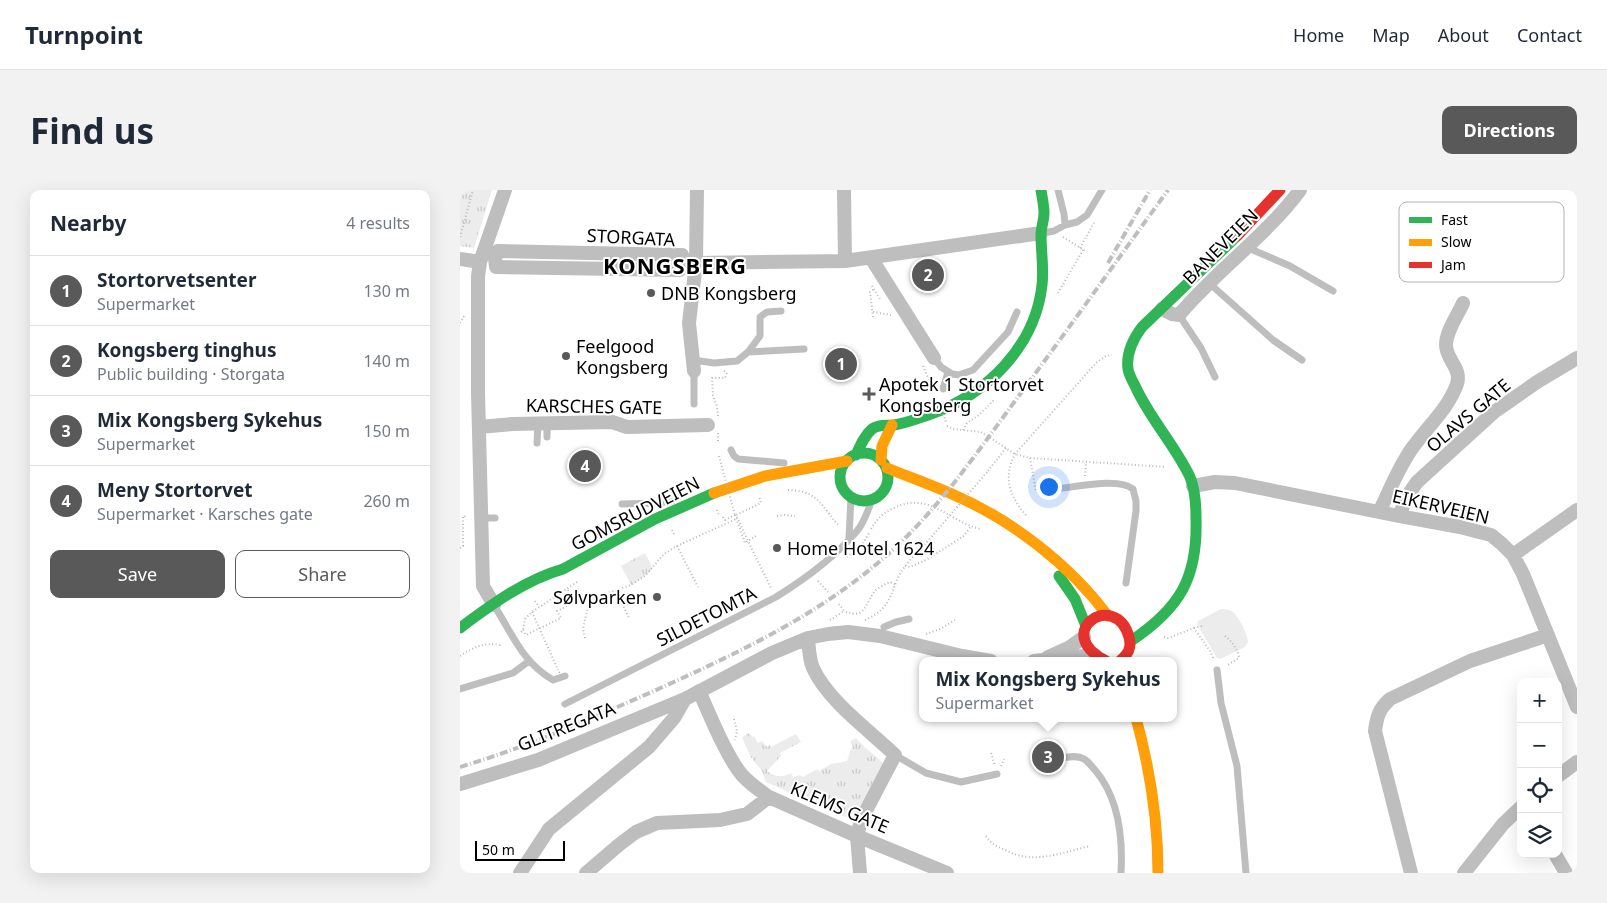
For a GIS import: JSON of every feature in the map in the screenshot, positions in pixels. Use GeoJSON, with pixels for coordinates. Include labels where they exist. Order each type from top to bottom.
{"type":"FeatureCollection","features":[{"type":"Feature","properties":{"kind":"main road"},"geometry":{"type":"LineString","coordinates":[[1032,190],[1034,212],[1048,232]]}},
{"type":"Feature","properties":{"kind":"main road"},"geometry":{"type":"LineString","coordinates":[[848,494],[842,486],[841,470],[865,437],[874,428],[933,414],[963,401],[983,388],[1016,353],[1028,330],[1040,297],[1043,279],[1048,232],[1041,190]]}},
{"type":"Feature","properties":{"kind":"main road","name":"BANEVEIEN"},"geometry":{"type":"LineString","coordinates":[[1122,356],[1136,335],[1252,222],[1280,190]]}},
{"type":"Feature","properties":{"kind":"main road"},"geometry":{"type":"LineString","coordinates":[[1122,356],[1140,398],[1160,432],[1183,465],[1193,486],[1197,522],[1195,559],[1185,587],[1177,600],[1152,627],[1131,641]]}},
{"type":"Feature","properties":{"kind":"main road"},"geometry":{"type":"LineString","coordinates":[[876,498],[887,486],[888,474],[884,464],[882,446],[892,425]]}},
{"type":"Feature","properties":{"kind":"main road"},"geometry":{"type":"LineString","coordinates":[[851,458],[872,454],[884,464],[985,510],[1012,527],[1056,560],[1094,597],[1108,616]]}},
{"type":"Feature","properties":{"kind":"main road","name":"GOMSRUDVEIEN"},"geometry":{"type":"LineString","coordinates":[[460,628],[494,604],[551,572],[563,570],[666,513],[750,480],[851,458]]}},
{"type":"Feature","properties":{"kind":"main road","name":"GOMSRUDVEIEN"},"geometry":{"type":"LineString","coordinates":[[782,473],[812,478]]}},
{"type":"Feature","properties":{"kind":"main road"},"geometry":{"type":"LineString","coordinates":[[832,486],[858,500],[876,498],[895,492]]}},
{"type":"Feature","properties":{"kind":"main road"},"geometry":{"type":"LineString","coordinates":[[912,489],[937,488]]}},
{"type":"Feature","properties":{"kind":"main road"},"geometry":{"type":"LineString","coordinates":[[1040,549],[1075,599],[1088,646],[1100,657]]}},
{"type":"Feature","properties":{"kind":"main road","name":"GOMSRUDVEIEN"},"geometry":{"type":"LineString","coordinates":[[537,596],[563,570]]}},
{"type":"Feature","properties":{"kind":"main road"},"geometry":{"type":"LineString","coordinates":[[1085,632],[1088,622],[1095,617],[1108,616],[1132,622],[1166,610]]}},
{"type":"Feature","properties":{"kind":"main road"},"geometry":{"type":"LineString","coordinates":[[1126,657],[1131,641],[1129,634],[1132,622]]}},
{"type":"Feature","properties":{"kind":"main road"},"geometry":{"type":"LineString","coordinates":[[1137,722],[1149,764],[1154,794],[1157,822],[1158,873]]}},
{"type":"Feature","properties":{"kind":"street"},"geometry":{"type":"LineString","coordinates":[[494,604],[483,586],[488,518],[480,427],[478,276],[480,262],[505,190]]}},
{"type":"Feature","properties":{"kind":"street"},"geometry":{"type":"LineString","coordinates":[[693,365],[689,323],[690,263],[697,190]]}},
{"type":"Feature","properties":{"kind":"street"},"geometry":{"type":"LineString","coordinates":[[844,190],[845,261]]}},
{"type":"Feature","properties":{"kind":"street","name":"BANEVEIEN"},"geometry":{"type":"LineString","coordinates":[[1179,315],[1208,282],[1293,200],[1300,190]]}},
{"type":"Feature","properties":{"kind":"street","name":"STORGATA"},"geometry":{"type":"LineString","coordinates":[[690,263],[682,255],[498,251],[495,258],[496,267],[680,270],[690,263],[845,261],[1048,232]]}},
{"type":"Feature","properties":{"kind":"street"},"geometry":{"type":"LineString","coordinates":[[872,258],[934,358]]}},
{"type":"Feature","properties":{"kind":"street"},"geometry":{"type":"LineString","coordinates":[[460,259],[480,262]]}},
{"type":"Feature","properties":{"kind":"street"},"geometry":{"type":"LineString","coordinates":[[1379,512],[1412,448],[1445,407],[1457,384],[1458,376],[1452,361],[1448,357],[1446,344],[1447,336],[1463,303]]}},
{"type":"Feature","properties":{"kind":"street"},"geometry":{"type":"LineString","coordinates":[[1162,309],[1179,315]]}},
{"type":"Feature","properties":{"kind":"street","name":"OLAVS GATE"},"geometry":{"type":"LineString","coordinates":[[1399,516],[1408,495],[1417,482],[1494,412],[1577,358]]}},
{"type":"Feature","properties":{"kind":"street","name":"KARSCHES GATE"},"geometry":{"type":"LineString","coordinates":[[480,427],[512,424],[612,422],[627,427],[715,426]]}},
{"type":"Feature","properties":{"kind":"street","name":"EIKERVEIEN"},"geometry":{"type":"LineString","coordinates":[[1193,486],[1215,482],[1235,483],[1460,527],[1491,535],[1513,556],[1527,582],[1577,707]]}},
{"type":"Feature","properties":{"kind":"street"},"geometry":{"type":"LineString","coordinates":[[1513,556],[1577,510]]}},
{"type":"Feature","properties":{"kind":"street","name":"GLITREGATA"},"geometry":{"type":"LineString","coordinates":[[460,784],[538,760],[685,699],[772,653],[808,638],[848,632],[880,636],[973,657]]}},
{"type":"Feature","properties":{"kind":"street"},"geometry":{"type":"LineString","coordinates":[[1046,657],[1070,647],[1085,632]]}},
{"type":"Feature","properties":{"kind":"street"},"geometry":{"type":"LineString","coordinates":[[1411,873],[1375,731],[1377,715],[1381,707],[1390,699],[1470,661],[1548,635]]}},
{"type":"Feature","properties":{"kind":"street"},"geometry":{"type":"LineString","coordinates":[[808,638],[813,667],[827,689],[845,709],[895,755],[861,820],[857,836],[860,873]]}},
{"type":"Feature","properties":{"kind":"street"},"geometry":{"type":"LineString","coordinates":[[699,691],[740,773],[769,797]]}},
{"type":"Feature","properties":{"kind":"street"},"geometry":{"type":"LineString","coordinates":[[520,873],[549,829],[649,747],[674,718],[685,699]]}},
{"type":"Feature","properties":{"kind":"street"},"geometry":{"type":"LineString","coordinates":[[1562,773],[1577,762]]}},
{"type":"Feature","properties":{"kind":"street","name":"KLEMS GATE"},"geometry":{"type":"LineString","coordinates":[[586,873],[636,832],[657,823],[720,820],[747,814],[769,797],[947,873]]}},
{"type":"Feature","properties":{"kind":"street"},"geometry":{"type":"LineString","coordinates":[[1464,873],[1517,811]]}},
{"type":"Feature","properties":{"kind":"street"},"geometry":{"type":"LineString","coordinates":[[1557,858],[1566,873]]}},
{"type":"Feature","properties":{"kind":"lane"},"geometry":{"type":"LineString","coordinates":[[1058,190],[1065,225]]}},
{"type":"Feature","properties":{"kind":"lane"},"geometry":{"type":"LineString","coordinates":[[1048,232],[1077,222],[1087,215],[1102,190]]}},
{"type":"Feature","properties":{"kind":"lane"},"geometry":{"type":"LineString","coordinates":[[1246,246],[1290,266],[1333,291]]}},
{"type":"Feature","properties":{"kind":"lane"},"geometry":{"type":"LineString","coordinates":[[1208,282],[1274,340],[1302,360]]}},
{"type":"Feature","properties":{"kind":"lane"},"geometry":{"type":"LineString","coordinates":[[694,404],[693,365],[737,361],[748,352],[760,336],[760,317],[767,312],[781,311]]}},
{"type":"Feature","properties":{"kind":"lane"},"geometry":{"type":"LineString","coordinates":[[934,358],[940,367],[959,376],[973,370],[1008,332],[1017,312]]}},
{"type":"Feature","properties":{"kind":"lane"},"geometry":{"type":"LineString","coordinates":[[1179,315],[1201,348],[1215,377]]}},
{"type":"Feature","properties":{"kind":"lane"},"geometry":{"type":"LineString","coordinates":[[748,352],[804,349]]}},
{"type":"Feature","properties":{"kind":"lane"},"geometry":{"type":"LineString","coordinates":[[944,389],[948,372]]}},
{"type":"Feature","properties":{"kind":"lane"},"geometry":{"type":"LineString","coordinates":[[543,423],[546,437]]}},
{"type":"Feature","properties":{"kind":"lane"},"geometry":{"type":"LineString","coordinates":[[537,443],[543,423]]}},
{"type":"Feature","properties":{"kind":"lane"},"geometry":{"type":"LineString","coordinates":[[731,450],[738,459],[811,466]]}},
{"type":"Feature","properties":{"kind":"lane"},"geometry":{"type":"LineString","coordinates":[[1047,490],[1108,484],[1126,485],[1133,489],[1136,511],[1126,583]]}},
{"type":"Feature","properties":{"kind":"lane"},"geometry":{"type":"LineString","coordinates":[[692,493],[708,495]]}},
{"type":"Feature","properties":{"kind":"lane"},"geometry":{"type":"LineString","coordinates":[[848,494],[849,538]]}},
{"type":"Feature","properties":{"kind":"lane","name":"SILDETOMTA"},"geometry":{"type":"LineString","coordinates":[[565,704],[793,586],[833,554],[858,530],[876,498]]}},
{"type":"Feature","properties":{"kind":"lane"},"geometry":{"type":"LineString","coordinates":[[622,504],[658,503],[678,499]]}},
{"type":"Feature","properties":{"kind":"lane"},"geometry":{"type":"LineString","coordinates":[[494,604],[529,661],[553,680],[562,676]]}},
{"type":"Feature","properties":{"kind":"lane"},"geometry":{"type":"LineString","coordinates":[[884,627],[909,619]]}},
{"type":"Feature","properties":{"kind":"lane"},"geometry":{"type":"LineString","coordinates":[[460,689],[513,673],[529,661]]}},
{"type":"Feature","properties":{"kind":"lane"},"geometry":{"type":"LineString","coordinates":[[1217,670],[1221,703],[1237,766],[1246,873]]}},
{"type":"Feature","properties":{"kind":"lane"},"geometry":{"type":"LineString","coordinates":[[895,755],[926,773],[961,782],[997,774]]}},
{"type":"Feature","properties":{"kind":"lane"},"geometry":{"type":"LineString","coordinates":[[1061,758],[1073,756],[1085,759],[1102,779],[1114,804],[1121,834],[1121,873]]}},
{"type":"Feature","properties":{"kind":"path"},"geometry":{"type":"LineString","coordinates":[[460,238],[473,190]]}},
{"type":"Feature","properties":{"kind":"path"},"geometry":{"type":"LineString","coordinates":[[1048,232],[1087,252]]}},
{"type":"Feature","properties":{"kind":"path"},"geometry":{"type":"LineString","coordinates":[[873,318],[870,292],[874,289]]}},
{"type":"Feature","properties":{"kind":"path"},"geometry":{"type":"LineString","coordinates":[[872,311],[890,315]]}},
{"type":"Feature","properties":{"kind":"path"},"geometry":{"type":"LineString","coordinates":[[1031,520],[1020,507],[1010,487],[1009,468],[1015,454],[1102,358],[1109,355],[1122,356]]}},
{"type":"Feature","properties":{"kind":"path"},"geometry":{"type":"LineString","coordinates":[[712,378],[725,378],[727,376],[725,371],[716,372]]}},
{"type":"Feature","properties":{"kind":"path"},"geometry":{"type":"LineString","coordinates":[[927,372],[935,394]]}},
{"type":"Feature","properties":{"kind":"path"},"geometry":{"type":"LineString","coordinates":[[709,375],[712,378],[713,396],[717,407],[715,426],[718,440]]}},
{"type":"Feature","properties":{"kind":"path"},"geometry":{"type":"LineString","coordinates":[[938,401],[948,427],[951,429],[974,430],[984,434],[1015,454],[1030,458],[1086,463],[1169,467]]}},
{"type":"Feature","properties":{"kind":"path"},"geometry":{"type":"LineString","coordinates":[[860,622],[874,616],[889,600],[905,566],[928,542],[1006,448]]}},
{"type":"Feature","properties":{"kind":"path"},"geometry":{"type":"LineString","coordinates":[[719,456],[736,519],[745,543],[756,536]]}},
{"type":"Feature","properties":{"kind":"path"},"geometry":{"type":"LineString","coordinates":[[1030,458],[1036,491]]}},
{"type":"Feature","properties":{"kind":"path"},"geometry":{"type":"LineString","coordinates":[[1085,477],[1086,463]]}},
{"type":"Feature","properties":{"kind":"path"},"geometry":{"type":"LineString","coordinates":[[788,490],[800,491],[814,496],[834,522],[845,527]]}},
{"type":"Feature","properties":{"kind":"path"},"geometry":{"type":"LineString","coordinates":[[723,517],[725,520],[761,502],[758,494],[764,492]]}},
{"type":"Feature","properties":{"kind":"path"},"geometry":{"type":"LineString","coordinates":[[869,533],[878,518],[887,511],[907,503],[921,502],[942,510],[971,526],[964,536],[926,560],[910,567],[905,566]]}},
{"type":"Feature","properties":{"kind":"path"},"geometry":{"type":"LineString","coordinates":[[716,508],[719,516]]}},
{"type":"Feature","properties":{"kind":"path"},"geometry":{"type":"LineString","coordinates":[[735,515],[776,596]]}},
{"type":"Feature","properties":{"kind":"path"},"geometry":{"type":"LineString","coordinates":[[460,548],[463,546],[463,516],[488,518]]}},
{"type":"Feature","properties":{"kind":"path"},"geometry":{"type":"LineString","coordinates":[[777,516],[795,516]]}},
{"type":"Feature","properties":{"kind":"path"},"geometry":{"type":"LineString","coordinates":[[523,630],[526,635],[561,618],[557,611],[579,600],[631,585],[645,576],[664,554],[677,546],[736,519]]}},
{"type":"Feature","properties":{"kind":"path"},"geometry":{"type":"LineString","coordinates":[[672,530],[675,536]]}},
{"type":"Feature","properties":{"kind":"path"},"geometry":{"type":"LineString","coordinates":[[677,546],[698,587]]}},
{"type":"Feature","properties":{"kind":"path"},"geometry":{"type":"LineString","coordinates":[[519,633],[523,630],[525,619],[532,612],[583,578]]}},
{"type":"Feature","properties":{"kind":"path"},"geometry":{"type":"LineString","coordinates":[[817,579],[828,592]]}},
{"type":"Feature","properties":{"kind":"path"},"geometry":{"type":"LineString","coordinates":[[823,624],[844,612],[857,613],[862,611],[876,590],[890,582],[896,585]]}},
{"type":"Feature","properties":{"kind":"path"},"geometry":{"type":"LineString","coordinates":[[567,589],[572,598],[577,595],[579,600]]}},
{"type":"Feature","properties":{"kind":"path"},"geometry":{"type":"LineString","coordinates":[[616,590],[629,618]]}},
{"type":"Feature","properties":{"kind":"path"},"geometry":{"type":"LineString","coordinates":[[537,596],[539,607]]}},
{"type":"Feature","properties":{"kind":"path"},"geometry":{"type":"LineString","coordinates":[[585,638],[583,629],[590,598]]}},
{"type":"Feature","properties":{"kind":"path"},"geometry":{"type":"LineString","coordinates":[[839,604],[844,612]]}},
{"type":"Feature","properties":{"kind":"path"},"geometry":{"type":"LineString","coordinates":[[532,612],[562,676]]}},
{"type":"Feature","properties":{"kind":"path"},"geometry":{"type":"LineString","coordinates":[[918,645],[918,637],[940,629],[955,620]]}},
{"type":"Feature","properties":{"kind":"path"},"geometry":{"type":"LineString","coordinates":[[1159,636],[1168,638],[1202,626]]}},
{"type":"Feature","properties":{"kind":"path"},"geometry":{"type":"LineString","coordinates":[[1194,628],[1210,651],[1217,670],[1232,664],[1239,658],[1232,642],[1225,636]]}},
{"type":"Feature","properties":{"kind":"path"},"geometry":{"type":"LineString","coordinates":[[460,656],[482,644],[502,644]]}},
{"type":"Feature","properties":{"kind":"path"},"geometry":{"type":"LineString","coordinates":[[733,744],[737,731],[734,719]]}},
{"type":"Feature","properties":{"kind":"path"},"geometry":{"type":"LineString","coordinates":[[986,836],[991,843],[1014,855],[1025,858],[1042,857],[1090,846]]}},
{"type":"Feature","properties":{"kind":"green space"},"geometry":{"type":"Polygon","coordinates":[[[460,190],[492,190],[474,248],[460,246],[460,190]]]}},
{"type":"Feature","properties":{"kind":"green space"},"geometry":{"type":"Polygon","coordinates":[[[645,553],[653,568],[631,585],[621,566],[645,553]]]}},
{"type":"Feature","properties":{"kind":"green space"},"geometry":{"type":"Polygon","coordinates":[[[1221,609],[1230,610],[1236,615],[1245,630],[1248,642],[1245,647],[1220,659],[1217,658],[1197,624],[1198,621],[1221,609]]]}},
{"type":"Feature","properties":{"kind":"green space"},"geometry":{"type":"Polygon","coordinates":[[[749,733],[752,737],[754,736],[758,743],[762,741],[767,747],[770,745],[771,747],[796,734],[801,742],[780,753],[781,756],[767,771],[776,776],[785,776],[791,773],[793,778],[799,775],[803,777],[817,769],[819,771],[831,764],[847,761],[853,747],[850,741],[856,738],[883,763],[854,817],[850,819],[766,782],[762,771],[750,756],[742,737],[749,733]]]}},
{"type":"Feature","properties":{"kind":"railway"},"geometry":{"type":"LineString","coordinates":[[1108,263],[1150,190]]}},
{"type":"Feature","properties":{"kind":"railway"},"geometry":{"type":"LineString","coordinates":[[460,767],[510,751],[558,732],[720,661],[783,628],[814,609],[873,567],[900,543],[962,473],[1168,190]]}},
{"type":"Feature","properties":{"kind":"traffic: fast"},"geometry":{"type":"LineString","coordinates":[[856,455],[864,438],[875,427],[908,422],[952,405],[989,381],[1019,348],[1038,308],[1042,285],[1041,235],[1044,213],[1041,190]]}},
{"type":"Feature","properties":{"kind":"traffic: fast"},"geometry":{"type":"LineString","coordinates":[[1131,641],[1162,616],[1183,590],[1194,558],[1196,518],[1194,492],[1190,477],[1143,401],[1129,374],[1129,352],[1142,327],[1237,236]]}},
{"type":"Feature","properties":{"kind":"traffic: fast"},"geometry":{"type":"LineString","coordinates":[[864,453],[873,455],[881,460],[886,468],[888,477],[886,486],[881,494],[873,499],[864,501],[855,499],[847,494],[842,486],[840,477],[842,468],[847,460],[855,455],[864,453]]}},
{"type":"Feature","properties":{"kind":"traffic: fast"},"geometry":{"type":"LineString","coordinates":[[460,628],[497,602],[535,579],[563,569],[655,519],[714,493]]}},
{"type":"Feature","properties":{"kind":"traffic: fast"},"geometry":{"type":"LineString","coordinates":[[1059,576],[1075,599],[1086,626]]}},
{"type":"Feature","properties":{"kind":"traffic: slow"},"geometry":{"type":"LineString","coordinates":[[881,460],[882,446],[892,425]]}},
{"type":"Feature","properties":{"kind":"traffic: slow"},"geometry":{"type":"LineString","coordinates":[[714,493],[765,476],[847,461]]}},
{"type":"Feature","properties":{"kind":"traffic: slow"},"geometry":{"type":"LineString","coordinates":[[887,468],[976,505],[1018,531],[1058,562],[1093,597],[1108,616]]}},
{"type":"Feature","properties":{"kind":"traffic: slow"},"geometry":{"type":"LineString","coordinates":[[1137,722],[1152,795],[1157,834],[1158,873]]}},
{"type":"Feature","properties":{"kind":"traffic: jam"},"geometry":{"type":"LineString","coordinates":[[1237,236],[1280,190]]}},
{"type":"Feature","properties":{"kind":"traffic: jam"},"geometry":{"type":"LineString","coordinates":[[1100,657],[1090,650],[1084,638],[1085,628],[1092,620],[1101,616],[1112,616],[1122,623],[1129,637],[1130,644],[1129,650],[1124,657]]}},
{"type":"Feature","properties":{"kind":"place","name":"Kongsberg tinghus"},"geometry":{"type":"Point","coordinates":[928,275]}},
{"type":"Feature","properties":{"kind":"place","name":"DNB Kongsberg"},"geometry":{"type":"Point","coordinates":[651,293]}},
{"type":"Feature","properties":{"kind":"place","name":"Feelgood Kongsberg"},"geometry":{"type":"Point","coordinates":[566,356]}},
{"type":"Feature","properties":{"kind":"place","name":"Stortorvetsenter"},"geometry":{"type":"Point","coordinates":[841,364]}},
{"type":"Feature","properties":{"kind":"place","name":"Apotek 1 Stortorvet Kongsberg"},"geometry":{"type":"Point","coordinates":[869,394]}},
{"type":"Feature","properties":{"kind":"place","name":"Meny Stortorvet"},"geometry":{"type":"Point","coordinates":[585,466]}},
{"type":"Feature","properties":{"kind":"place","name":"Home Hotel 1624"},"geometry":{"type":"Point","coordinates":[777,548]}},
{"type":"Feature","properties":{"kind":"place","name":"Sølvparken"},"geometry":{"type":"Point","coordinates":[657,597]}},
{"type":"Feature","properties":{"kind":"place","name":"Mix Kongsberg Sykehus"},"geometry":{"type":"Point","coordinates":[1048,757]}},
{"type":"Feature","properties":{"kind":"district","name":"KONGSBERG"},"geometry":{"type":"Point","coordinates":[675,265]}}]}
